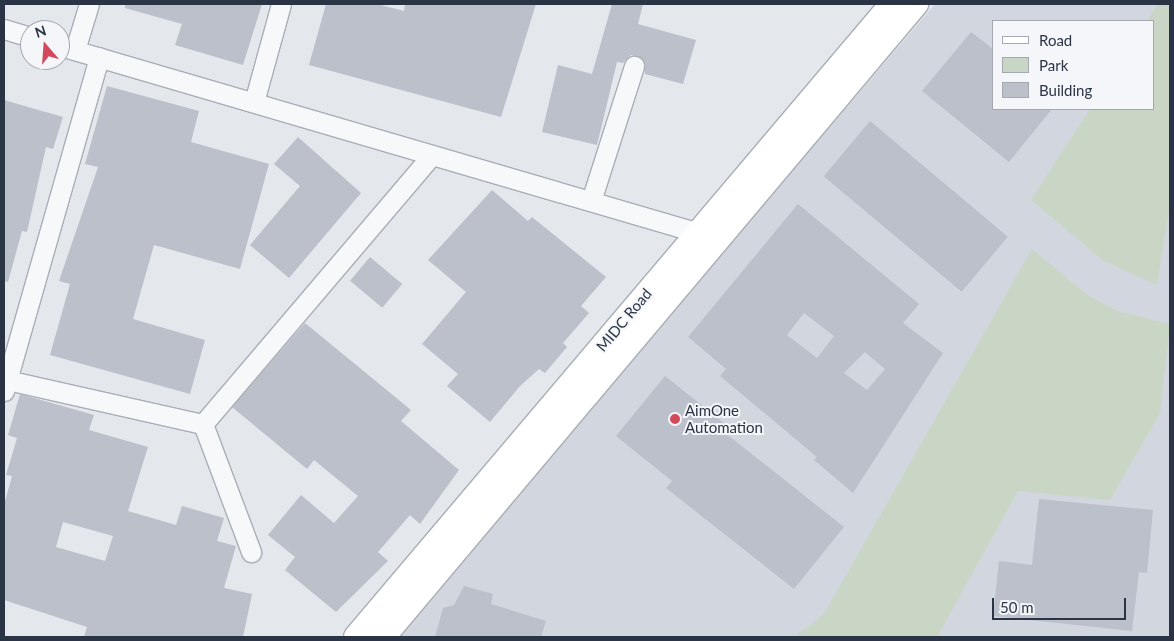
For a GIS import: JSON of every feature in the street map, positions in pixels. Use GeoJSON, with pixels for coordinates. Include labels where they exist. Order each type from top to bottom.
{"type":"FeatureCollection","features":[{"type":"Feature","properties":{"kind":"main road","name":"MIDC Road"},"geometry":{"type":"LineString","coordinates":[[383,637],[892,4]]}},
{"type":"Feature","properties":{"kind":"main road","name":"MIDC Road"},"geometry":{"type":"LineString","coordinates":[[356,637],[708,235],[916,4]]}},
{"type":"Feature","properties":{"kind":"street"},"geometry":{"type":"LineString","coordinates":[[70,44],[89,4]]}},
{"type":"Feature","properties":{"kind":"street"},"geometry":{"type":"LineString","coordinates":[[254,102],[281,4]]}},
{"type":"Feature","properties":{"kind":"street"},"geometry":{"type":"LineString","coordinates":[[4,30],[20,34]]}},
{"type":"Feature","properties":{"kind":"street"},"geometry":{"type":"LineString","coordinates":[[70,49],[708,235]]}},
{"type":"Feature","properties":{"kind":"street"},"geometry":{"type":"LineString","coordinates":[[99,57],[5,386],[203,424]]}},
{"type":"Feature","properties":{"kind":"street"},"geometry":{"type":"LineString","coordinates":[[591,201],[634,66]]}},
{"type":"Feature","properties":{"kind":"street"},"geometry":{"type":"LineString","coordinates":[[203,424],[432,155]]}},
{"type":"Feature","properties":{"kind":"street"},"geometry":{"type":"LineString","coordinates":[[203,424],[250,552]]}},
{"type":"Feature","properties":{"kind":"shaded area"},"geometry":{"type":"Polygon","coordinates":[[[935,4],[1170,4],[1170,637],[394,637],[935,4]]]}},
{"type":"Feature","properties":{"kind":"green space"},"geometry":{"type":"Polygon","coordinates":[[[1158,4],[1170,4],[1170,204],[1157,285],[1104,261],[1031,200],[1089,110],[1154,110],[1154,20],[1148,20],[1158,4]]]}},
{"type":"Feature","properties":{"kind":"green space"},"geometry":{"type":"Polygon","coordinates":[[[1032,249],[1086,294],[1117,311],[1170,324],[1160,413],[1110,500],[1018,491],[937,637],[794,637],[824,614],[1032,249]]]}},
{"type":"Feature","properties":{"kind":"building"},"geometry":{"type":"Polygon","coordinates":[[[125,4],[262,4],[243,65],[175,45],[182,24],[125,8],[125,4]]]}},
{"type":"Feature","properties":{"kind":"building"},"geometry":{"type":"Polygon","coordinates":[[[326,4],[377,4],[404,11],[405,4],[536,4],[501,117],[309,65],[326,4]]]}},
{"type":"Feature","properties":{"kind":"building"},"geometry":{"type":"Polygon","coordinates":[[[612,4],[643,4],[638,24],[696,40],[683,84],[645,74],[643,59],[631,55],[623,63],[617,62],[597,145],[542,132],[558,65],[592,74],[612,4]]]}},
{"type":"Feature","properties":{"kind":"building"},"geometry":{"type":"Polygon","coordinates":[[[971,32],[992,48],[992,110],[1051,110],[1009,162],[922,91],[971,32]]]}},
{"type":"Feature","properties":{"kind":"building"},"geometry":{"type":"Polygon","coordinates":[[[107,86],[199,111],[191,142],[269,164],[240,269],[154,245],[133,319],[205,340],[190,394],[50,355],[70,284],[59,281],[98,167],[85,164],[107,86]]]}},
{"type":"Feature","properties":{"kind":"building"},"geometry":{"type":"Polygon","coordinates":[[[4,100],[63,117],[53,149],[46,147],[27,232],[22,231],[8,282],[4,281],[4,100]]]}},
{"type":"Feature","properties":{"kind":"building"},"geometry":{"type":"Polygon","coordinates":[[[870,121],[1008,237],[962,292],[824,176],[870,121]]]}},
{"type":"Feature","properties":{"kind":"building"},"geometry":{"type":"Polygon","coordinates":[[[298,137],[361,193],[289,278],[250,245],[300,186],[274,164],[298,137]]]}},
{"type":"Feature","properties":{"kind":"building"},"geometry":{"type":"Polygon","coordinates":[[[492,190],[528,221],[532,217],[606,277],[581,306],[589,313],[563,343],[567,347],[545,373],[539,369],[520,386],[490,422],[447,386],[458,374],[422,344],[466,292],[428,260],[492,190]]]}},
{"type":"Feature","properties":{"kind":"building"},"geometry":{"type":"Polygon","coordinates":[[[798,204],[919,304],[903,323],[943,353],[853,493],[814,460],[817,457],[720,376],[726,369],[688,337],[798,204]],[[804,313],[787,335],[817,358],[834,336],[804,313]],[[865,352],[844,373],[867,390],[885,369],[865,352]]]}},
{"type":"Feature","properties":{"kind":"building"},"geometry":{"type":"Polygon","coordinates":[[[370,257],[402,284],[382,308],[350,281],[370,257]]]}},
{"type":"Feature","properties":{"kind":"building"},"geometry":{"type":"Polygon","coordinates":[[[305,323],[411,410],[401,421],[459,470],[420,524],[410,515],[378,552],[388,561],[336,612],[285,570],[295,557],[268,535],[301,495],[334,523],[358,496],[314,460],[307,469],[232,407],[305,323]]]}},
{"type":"Feature","properties":{"kind":"building"},"geometry":{"type":"Polygon","coordinates":[[[665,376],[724,423],[719,428],[844,527],[794,589],[666,488],[672,481],[616,436],[665,376]]]}},
{"type":"Feature","properties":{"kind":"building"},"geometry":{"type":"Polygon","coordinates":[[[20,394],[94,415],[89,430],[148,447],[128,511],[176,525],[182,506],[224,518],[217,541],[236,546],[224,588],[252,594],[243,637],[84,637],[87,627],[4,600],[4,505],[12,476],[6,475],[17,438],[8,435],[20,394]],[[63,522],[56,547],[105,561],[113,536],[63,522]]]}},
{"type":"Feature","properties":{"kind":"building"},"geometry":{"type":"Polygon","coordinates":[[[1039,499],[1153,510],[1147,573],[1139,572],[1132,631],[993,616],[999,561],[1032,565],[1039,499]]]}},
{"type":"Feature","properties":{"kind":"building"},"geometry":{"type":"Polygon","coordinates":[[[464,586],[493,594],[491,604],[546,621],[541,637],[435,637],[443,608],[454,605],[464,586]]]}},
{"type":"Feature","properties":{"kind":"place","name":"AimOne Automation"},"geometry":{"type":"Point","coordinates":[675,419]}}]}
